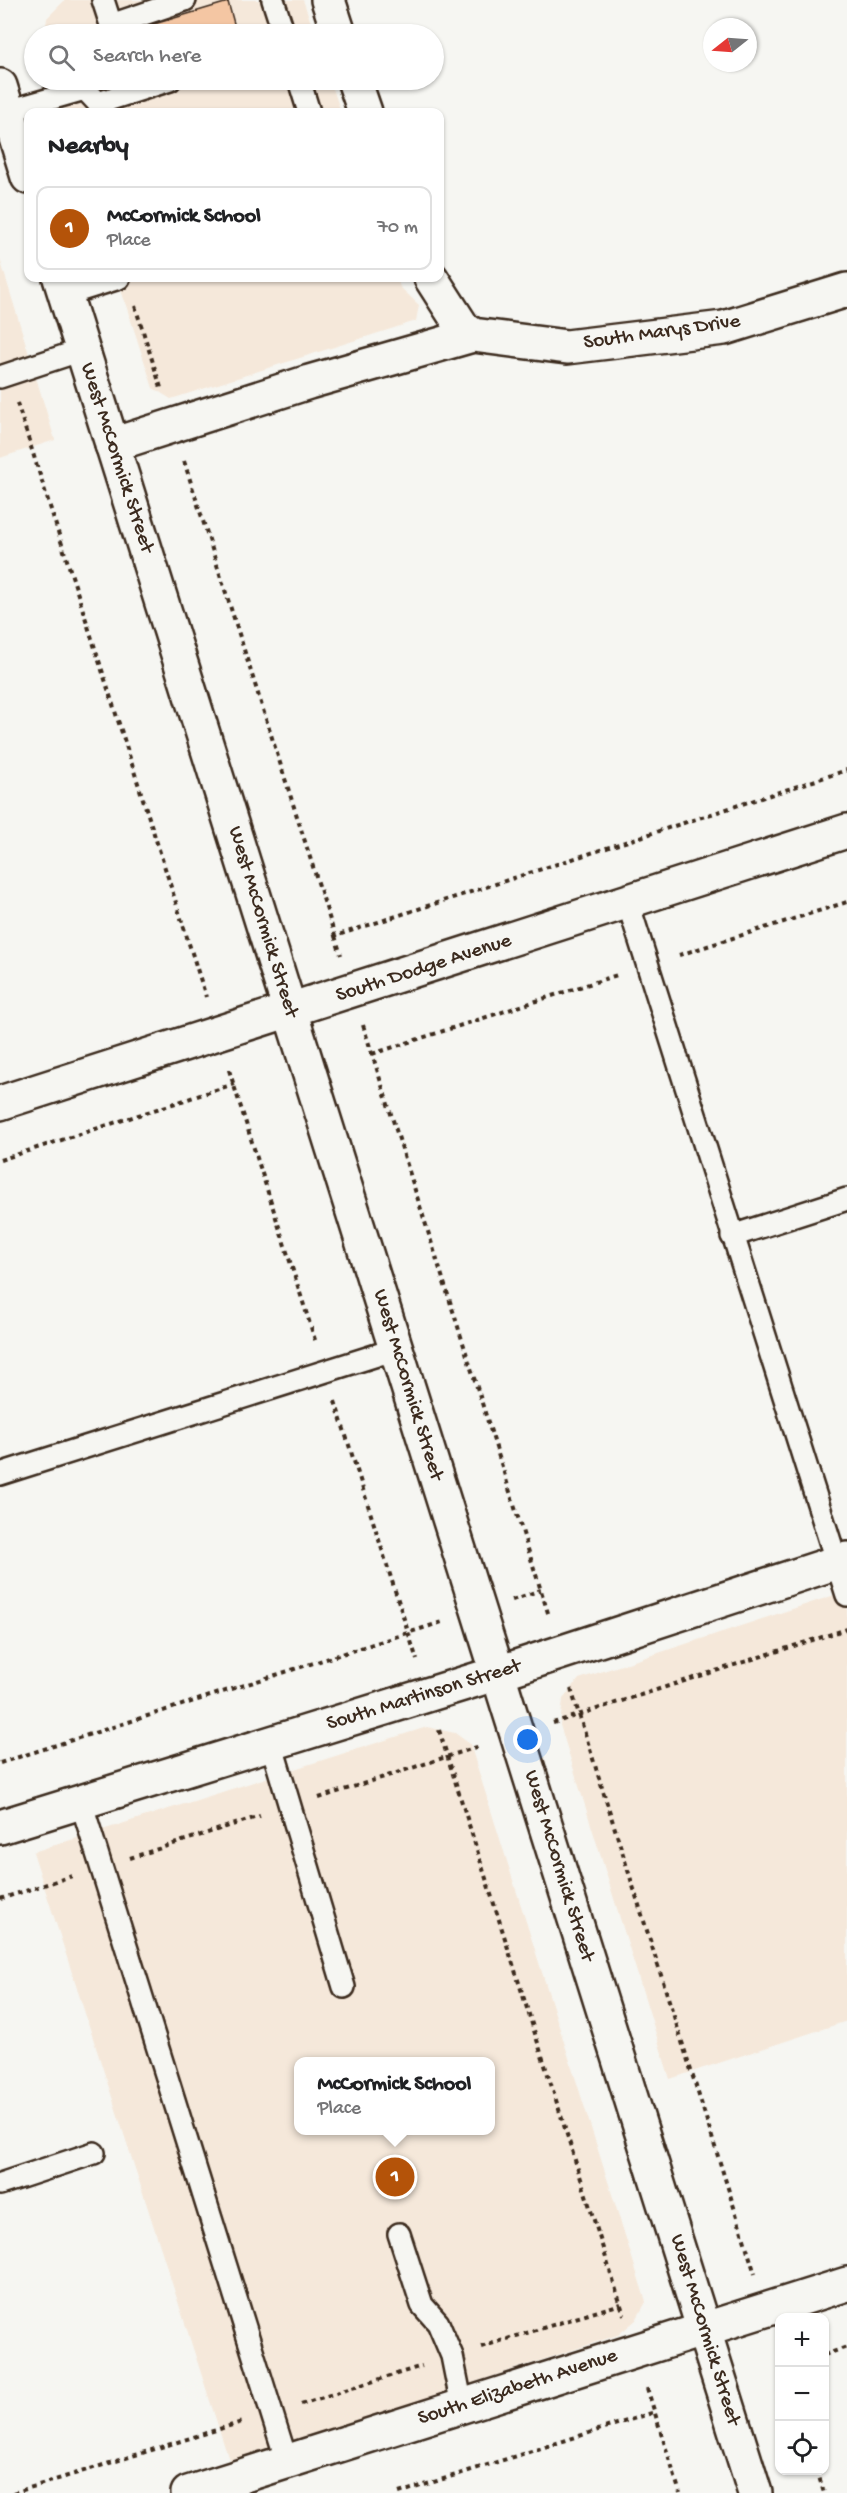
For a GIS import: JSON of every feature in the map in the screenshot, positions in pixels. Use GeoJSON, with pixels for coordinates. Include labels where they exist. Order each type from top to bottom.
{"type":"FeatureCollection","features":[{"type":"Feature","properties":{"kind":"street"},"geometry":{"type":"LineString","coordinates":[[328,0],[336,24]]}},
{"type":"Feature","properties":{"kind":"street"},"geometry":{"type":"LineString","coordinates":[[357,90],[364,108]]}},
{"type":"Feature","properties":{"kind":"street"},"geometry":{"type":"LineString","coordinates":[[4,98],[24,164]]}},
{"type":"Feature","properties":{"kind":"street"},"geometry":{"type":"LineString","coordinates":[[434,282],[463,328],[473,335]]}},
{"type":"Feature","properties":{"kind":"street","name":"West McCormick Street"},"geometry":{"type":"LineString","coordinates":[[62,286],[755,2493]]}},
{"type":"Feature","properties":{"kind":"street","name":"South Marys Drive"},"geometry":{"type":"LineString","coordinates":[[112,445],[309,382],[473,335],[567,347],[724,328],[847,290]]}},
{"type":"Feature","properties":{"kind":"street","name":"South Dodge Avenue"},"geometry":{"type":"LineString","coordinates":[[0,1103],[290,1012],[847,831]]}},
{"type":"Feature","properties":{"kind":"street","name":"South Martinson Street"},"geometry":{"type":"LineString","coordinates":[[0,1827],[498,1673],[841,1561]]}},
{"type":"Feature","properties":{"kind":"street","name":"South Elizabeth Avenue"},"geometry":{"type":"LineString","coordinates":[[188,2493],[847,2284]]}},
{"type":"Feature","properties":{"kind":"lane"},"geometry":{"type":"LineString","coordinates":[[103,0],[110,24]]}},
{"type":"Feature","properties":{"kind":"lane"},"geometry":{"type":"LineString","coordinates":[[127,24],[185,0]]}},
{"type":"Feature","properties":{"kind":"lane"},"geometry":{"type":"LineString","coordinates":[[273,0],[281,24]]}},
{"type":"Feature","properties":{"kind":"lane"},"geometry":{"type":"LineString","coordinates":[[4,98],[76,90]]}},
{"type":"Feature","properties":{"kind":"lane"},"geometry":{"type":"LineString","coordinates":[[86,90],[100,108],[125,90]]}},
{"type":"Feature","properties":{"kind":"lane"},"geometry":{"type":"LineString","coordinates":[[301,90],[308,108]]}},
{"type":"Feature","properties":{"kind":"lane"},"geometry":{"type":"LineString","coordinates":[[62,286],[90,282]]}},
{"type":"Feature","properties":{"kind":"lane"},"geometry":{"type":"LineString","coordinates":[[4,375],[82,350]]}},
{"type":"Feature","properties":{"kind":"lane"},"geometry":{"type":"LineString","coordinates":[[628,903],[732,1236],[841,1561],[847,1595]]}},
{"type":"Feature","properties":{"kind":"lane"},"geometry":{"type":"LineString","coordinates":[[732,1236],[847,1199]]}},
{"type":"Feature","properties":{"kind":"lane"},"geometry":{"type":"LineString","coordinates":[[0,1474],[396,1349]]}},
{"type":"Feature","properties":{"kind":"lane"},"geometry":{"type":"LineString","coordinates":[[272,1743],[344,1987]]}},
{"type":"Feature","properties":{"kind":"lane"},"geometry":{"type":"LineString","coordinates":[[81,1802],[287,2462]]}},
{"type":"Feature","properties":{"kind":"lane"},"geometry":{"type":"LineString","coordinates":[[0,2184],[94,2153]]}},
{"type":"Feature","properties":{"kind":"lane"},"geometry":{"type":"LineString","coordinates":[[399,2234],[422,2305],[438,2323],[452,2356],[462,2406]]}},
{"type":"Feature","properties":{"kind":"path"},"geometry":{"type":"LineString","coordinates":[[133,300],[335,936],[847,770]]}},
{"type":"Feature","properties":{"kind":"path"},"geometry":{"type":"LineString","coordinates":[[4,375],[234,1084],[680,2493]]}},
{"type":"Feature","properties":{"kind":"path"},"geometry":{"type":"LineString","coordinates":[[372,1054],[847,902]]}},
{"type":"Feature","properties":{"kind":"path"},"geometry":{"type":"LineString","coordinates":[[0,1160],[234,1084]]}},
{"type":"Feature","properties":{"kind":"path"},"geometry":{"type":"LineString","coordinates":[[0,1763],[541,1590]]}},
{"type":"Feature","properties":{"kind":"path"},"geometry":{"type":"LineString","coordinates":[[579,1714],[847,1629]]}},
{"type":"Feature","properties":{"kind":"path"},"geometry":{"type":"LineString","coordinates":[[13,2493],[621,2304]]}},
{"type":"Feature","properties":{"kind":"path"},"geometry":{"type":"LineString","coordinates":[[829,2354],[847,2347]]}},
{"type":"Feature","properties":{"kind":"path"},"geometry":{"type":"LineString","coordinates":[[399,2493],[655,2412]]}},
{"type":"Feature","properties":{"kind":"path"},"geometry":{"type":"LineString","coordinates":[[819,2475],[824,2493]]}},
{"type":"Feature","properties":{"kind":"shaded area"},"geometry":{"type":"Polygon","coordinates":[[[65,0],[303,0],[311,24],[46,24],[47,18],[65,0]]]}},
{"type":"Feature","properties":{"kind":"shaded area"},"geometry":{"type":"Polygon","coordinates":[[[59,90],[333,90],[340,108],[65,108],[59,90]]]}},
{"type":"Feature","properties":{"kind":"shaded area"},"geometry":{"type":"Polygon","coordinates":[[[0,259],[55,440],[0,458],[0,259]]]}},
{"type":"Feature","properties":{"kind":"shaded area"},"geometry":{"type":"Polygon","coordinates":[[[118,282],[398,282],[400,287],[419,305],[416,321],[171,399],[153,388],[118,282]]]}},
{"type":"Feature","properties":{"kind":"shaded area"},"geometry":{"type":"Polygon","coordinates":[[[847,1591],[847,2021],[670,2079],[560,1725],[563,1699],[579,1679],[847,1591]]]}},
{"type":"Feature","properties":{"kind":"shaded area"},"geometry":{"type":"Polygon","coordinates":[[[427,1727],[455,1733],[470,1744],[646,2302],[636,2320],[618,2335],[230,2463],[33,1852],[427,1727]]]}},
{"type":"Feature","properties":{"kind":"building"},"geometry":{"type":"Polygon","coordinates":[[[228,2],[234,24],[154,24],[228,2]]]}},
{"type":"Feature","properties":{"kind":"place","name":"McCormick School"},"geometry":{"type":"Point","coordinates":[395,2177]}}]}
